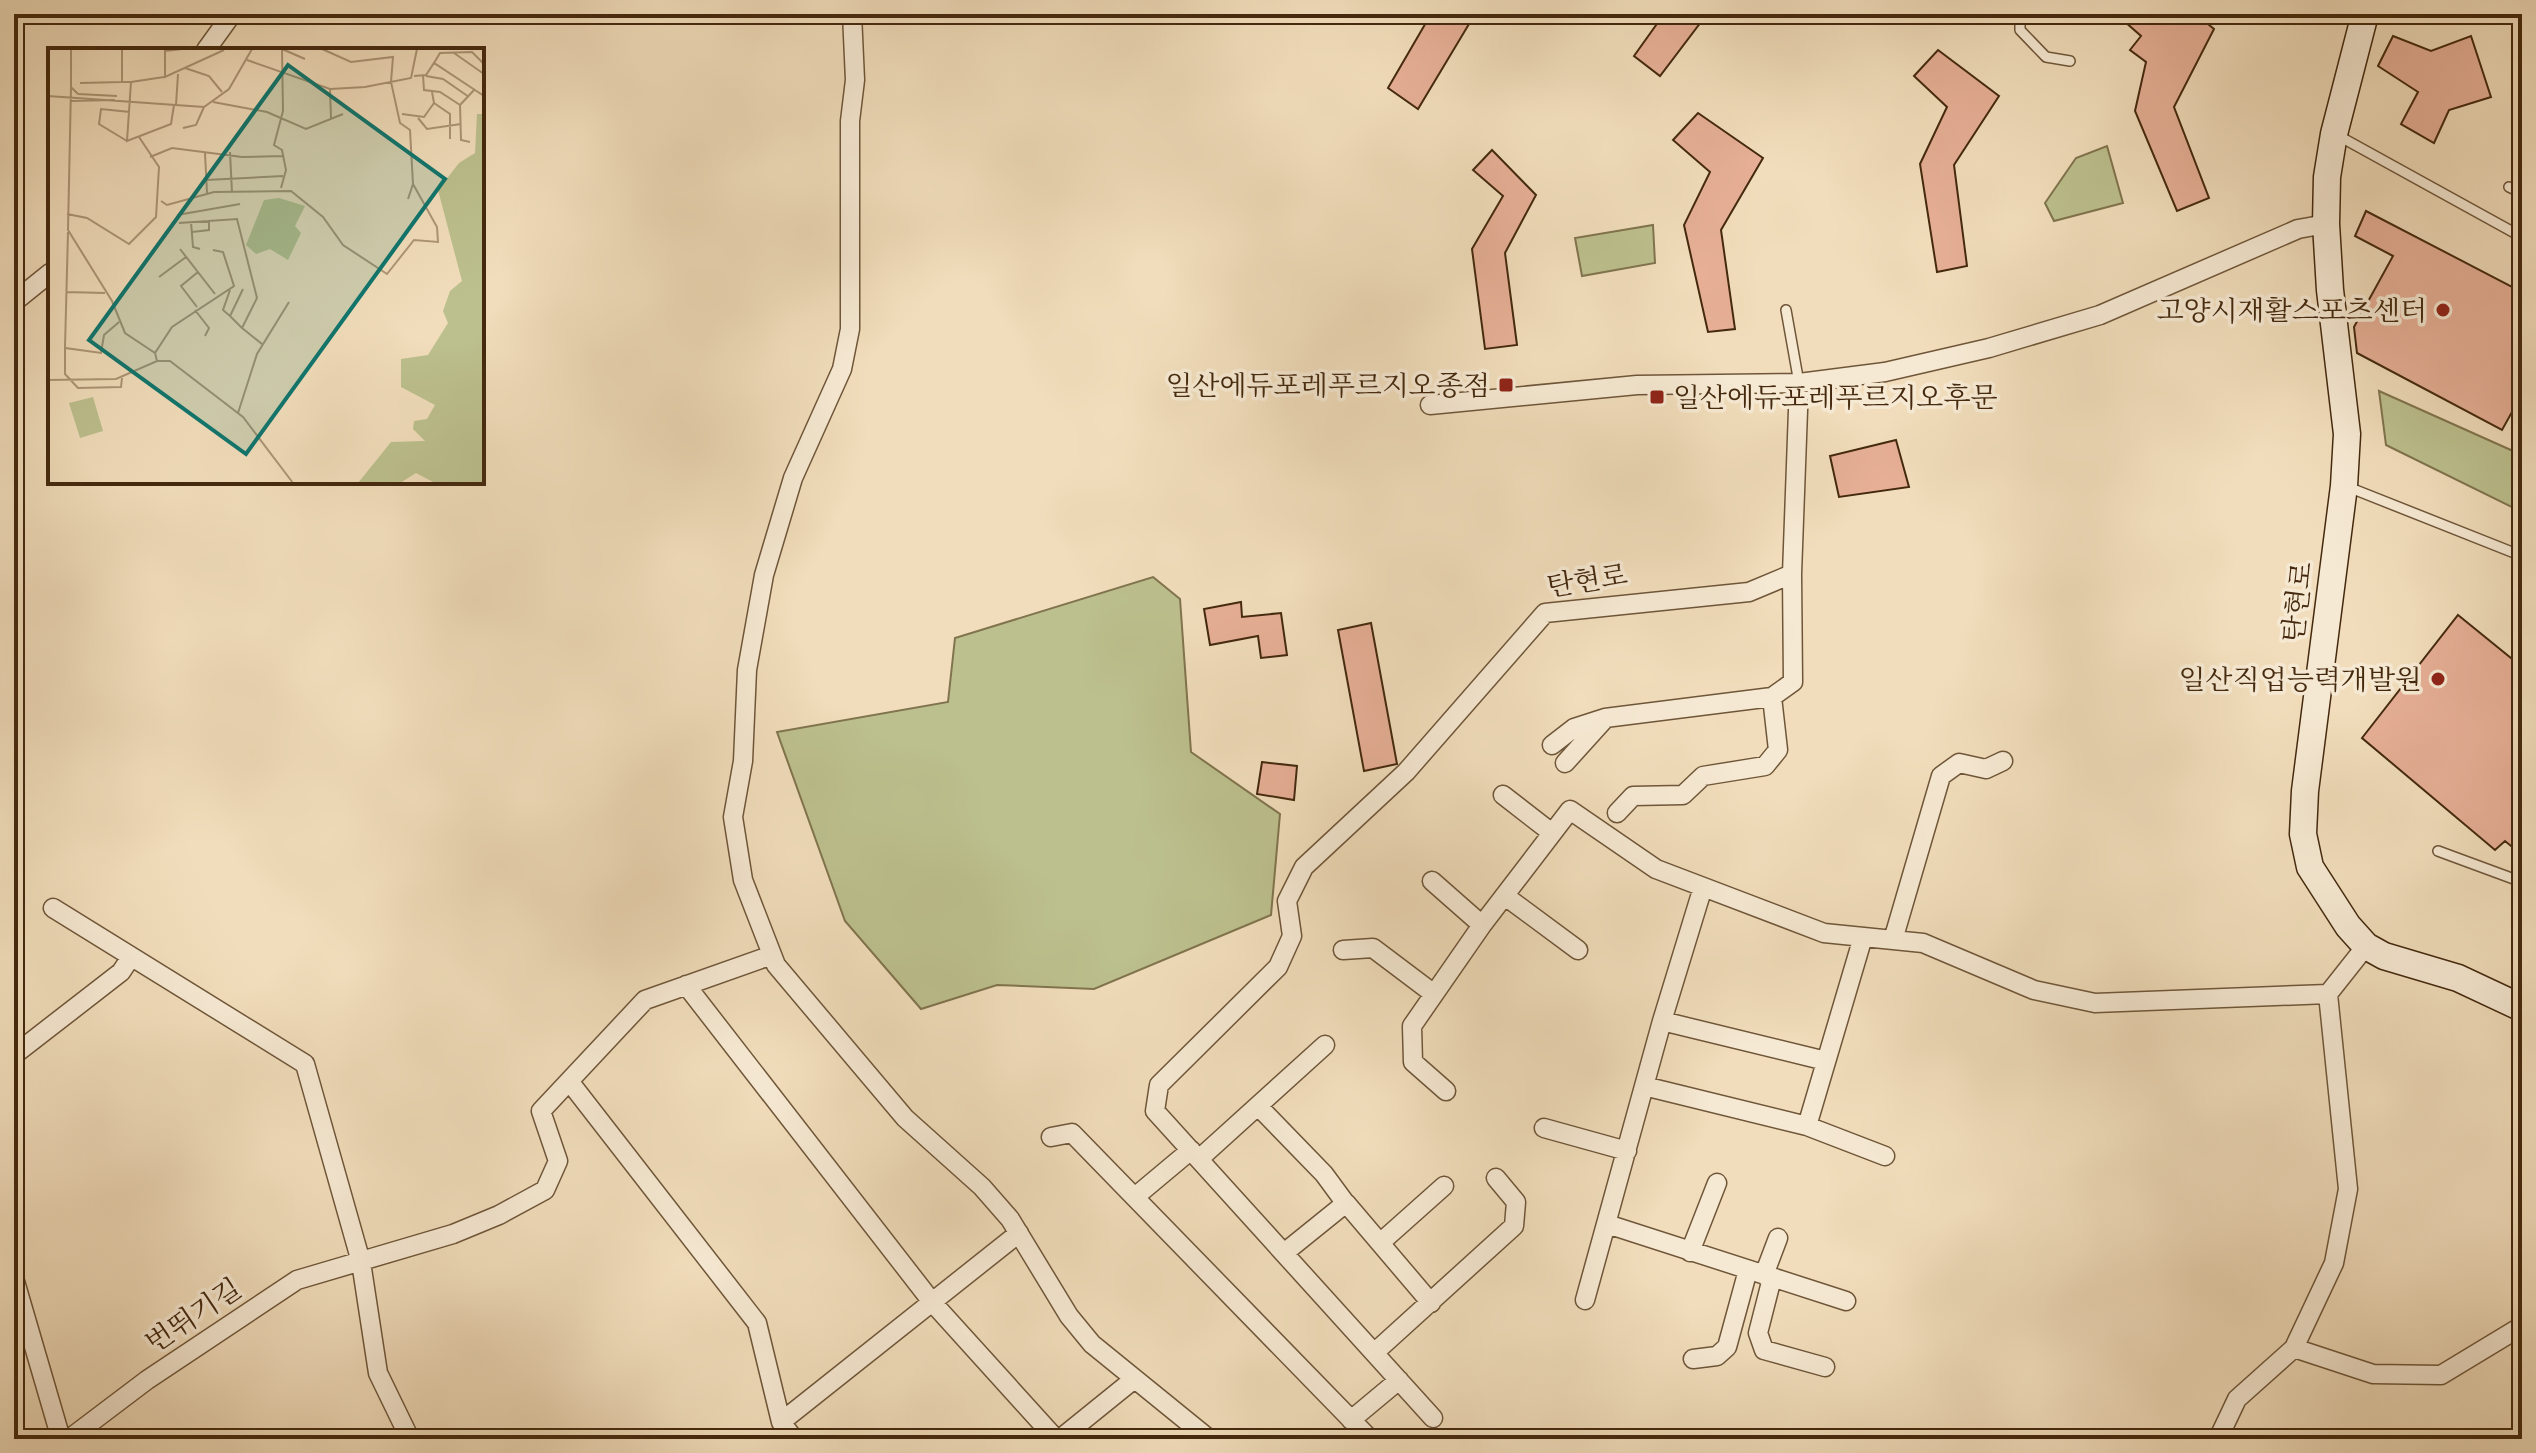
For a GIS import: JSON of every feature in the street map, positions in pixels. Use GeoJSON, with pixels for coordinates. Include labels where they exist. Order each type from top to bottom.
{"type":"FeatureCollection","features":[{"type":"Feature","properties":{"kind":"main road","name":"탄현로"},"geometry":{"type":"LineString","coordinates":[[2365,14],[2334,134],[2327,177],[2330,290],[2347,434],[2344,486],[2305,791],[2303,834],[2310,867],[2348,926],[2366,946],[2384,956],[2458,978],[2522,1008]]}},
{"type":"Feature","properties":{"kind":"street"},"geometry":{"type":"LineString","coordinates":[[207,48],[232,14]]}},
{"type":"Feature","properties":{"kind":"street"},"geometry":{"type":"LineString","coordinates":[[852,14],[855,80],[850,121],[850,329],[842,369],[793,478],[764,575],[747,670],[743,761],[733,817],[743,880],[776,965],[905,1118],[982,1187],[1019,1233],[1069,1316],[1092,1344],[1209,1439]]}},
{"type":"Feature","properties":{"kind":"street"},"geometry":{"type":"LineString","coordinates":[[1430,405],[1637,385],[1799,383],[1885,372],[1989,348],[2100,315],[2298,229],[2326,224]]}},
{"type":"Feature","properties":{"kind":"street"},"geometry":{"type":"LineString","coordinates":[[14,302],[48,275]]}},
{"type":"Feature","properties":{"kind":"street"},"geometry":{"type":"LineString","coordinates":[[1552,745],[1574,728],[1605,718],[1772,697],[1793,682],[1792,574],[1799,383]]}},
{"type":"Feature","properties":{"kind":"street","name":"탄현로"},"geometry":{"type":"LineString","coordinates":[[1195,1155],[1155,1111],[1159,1085],[1278,967],[1292,936],[1287,901],[1304,867],[1406,772],[1545,613],[1749,592],[1792,574]]}},
{"type":"Feature","properties":{"kind":"street"},"geometry":{"type":"LineString","coordinates":[[1617,813],[1633,796],[1683,795],[1703,776],[1765,766],[1778,750],[1772,697]]}},
{"type":"Feature","properties":{"kind":"street"},"geometry":{"type":"LineString","coordinates":[[1565,763],[1605,718]]}},
{"type":"Feature","properties":{"kind":"street"},"geometry":{"type":"LineString","coordinates":[[1893,940],[1941,776],[1959,763],[1986,769],[2003,761]]}},
{"type":"Feature","properties":{"kind":"street"},"geometry":{"type":"LineString","coordinates":[[1503,795],[1552,833]]}},
{"type":"Feature","properties":{"kind":"street"},"geometry":{"type":"LineString","coordinates":[[1446,1091],[1413,1062],[1412,1026],[1482,925],[1570,810],[1656,869],[1824,933],[1923,943],[2034,990],[2095,1003],[2328,994]]}},
{"type":"Feature","properties":{"kind":"street"},"geometry":{"type":"LineString","coordinates":[[1432,881],[1482,925]]}},
{"type":"Feature","properties":{"kind":"street"},"geometry":{"type":"LineString","coordinates":[[1585,1300],[1662,1021],[1703,887]]}},
{"type":"Feature","properties":{"kind":"street"},"geometry":{"type":"LineString","coordinates":[[1505,896],[1578,950]]}},
{"type":"Feature","properties":{"kind":"street"},"geometry":{"type":"LineString","coordinates":[[53,908],[305,1064],[361,1262],[378,1373],[410,1439]]}},
{"type":"Feature","properties":{"kind":"street"},"geometry":{"type":"LineString","coordinates":[[1807,1126],[1863,937]]}},
{"type":"Feature","properties":{"kind":"street"},"geometry":{"type":"LineString","coordinates":[[2218,1439],[2237,1399],[2294,1348],[2334,1263],[2348,1189],[2328,994],[2366,946]]}},
{"type":"Feature","properties":{"kind":"street"},"geometry":{"type":"LineString","coordinates":[[1343,950],[1373,948],[1434,994]]}},
{"type":"Feature","properties":{"kind":"street"},"geometry":{"type":"LineString","coordinates":[[772,955],[645,1000],[569,1081],[757,1323],[781,1422],[794,1439]]}},
{"type":"Feature","properties":{"kind":"street"},"geometry":{"type":"LineString","coordinates":[[14,1055],[121,972],[131,957]]}},
{"type":"Feature","properties":{"kind":"street"},"geometry":{"type":"LineString","coordinates":[[686,985],[932,1302],[1058,1439],[1133,1380]]}},
{"type":"Feature","properties":{"kind":"street"},"geometry":{"type":"LineString","coordinates":[[1662,1021],[1826,1061]]}},
{"type":"Feature","properties":{"kind":"street"},"geometry":{"type":"LineString","coordinates":[[1136,1196],[1258,1106],[1325,1045]]}},
{"type":"Feature","properties":{"kind":"street","name":"번뛰기길"},"geometry":{"type":"LineString","coordinates":[[69,1439],[147,1380],[297,1280],[453,1234],[499,1215],[545,1190],[558,1161],[541,1111],[569,1081]]}},
{"type":"Feature","properties":{"kind":"street"},"geometry":{"type":"LineString","coordinates":[[1644,1086],[1807,1126],[1885,1156]]}},
{"type":"Feature","properties":{"kind":"street"},"geometry":{"type":"LineString","coordinates":[[1258,1106],[1324,1174],[1349,1208],[1431,1303]]}},
{"type":"Feature","properties":{"kind":"street"},"geometry":{"type":"LineString","coordinates":[[1544,1128],[1627,1151]]}},
{"type":"Feature","properties":{"kind":"street"},"geometry":{"type":"LineString","coordinates":[[1051,1137],[1072,1133],[1370,1439]]}},
{"type":"Feature","properties":{"kind":"street"},"geometry":{"type":"LineString","coordinates":[[1195,1155],[1433,1418]]}},
{"type":"Feature","properties":{"kind":"street"},"geometry":{"type":"LineString","coordinates":[[1374,1353],[1514,1226],[1516,1202],[1496,1178]]}},
{"type":"Feature","properties":{"kind":"street"},"geometry":{"type":"LineString","coordinates":[[1690,1252],[1717,1183]]}},
{"type":"Feature","properties":{"kind":"street"},"geometry":{"type":"LineString","coordinates":[[1380,1243],[1444,1186]]}},
{"type":"Feature","properties":{"kind":"street"},"geometry":{"type":"LineString","coordinates":[[1284,1253],[1346,1203],[1349,1208]]}},
{"type":"Feature","properties":{"kind":"street"},"geometry":{"type":"LineString","coordinates":[[1607,1224],[1846,1301]]}},
{"type":"Feature","properties":{"kind":"street"},"geometry":{"type":"LineString","coordinates":[[781,1422],[1019,1233]]}},
{"type":"Feature","properties":{"kind":"street"},"geometry":{"type":"LineString","coordinates":[[1693,1359],[1717,1356],[1727,1347],[1778,1238]]}},
{"type":"Feature","properties":{"kind":"street"},"geometry":{"type":"LineString","coordinates":[[1761,1274],[1758,1333],[1764,1350],[1825,1367]]}},
{"type":"Feature","properties":{"kind":"street"},"geometry":{"type":"LineString","coordinates":[[14,1278],[61,1439]]}},
{"type":"Feature","properties":{"kind":"street"},"geometry":{"type":"LineString","coordinates":[[2294,1348],[2373,1374],[2441,1375],[2522,1326]]}},
{"type":"Feature","properties":{"kind":"street"},"geometry":{"type":"LineString","coordinates":[[1351,1420],[1399,1380]]}},
{"type":"Feature","properties":{"kind":"lane"},"geometry":{"type":"LineString","coordinates":[[2020,14],[2020,30],[2046,57],[2070,61]]}},
{"type":"Feature","properties":{"kind":"lane"},"geometry":{"type":"LineString","coordinates":[[2334,134],[2522,237]]}},
{"type":"Feature","properties":{"kind":"lane"},"geometry":{"type":"LineString","coordinates":[[2509,187],[2522,193]]}},
{"type":"Feature","properties":{"kind":"lane"},"geometry":{"type":"LineString","coordinates":[[1786,310],[1799,383]]}},
{"type":"Feature","properties":{"kind":"lane"},"geometry":{"type":"LineString","coordinates":[[2344,486],[2522,556]]}},
{"type":"Feature","properties":{"kind":"lane"},"geometry":{"type":"LineString","coordinates":[[2438,851],[2522,882]]}},
{"type":"Feature","properties":{"kind":"green space"},"geometry":{"type":"Polygon","coordinates":[[[2107,146],[2123,203],[2054,221],[2045,203],[2076,158],[2107,146]]]}},
{"type":"Feature","properties":{"kind":"green space"},"geometry":{"type":"Polygon","coordinates":[[[1653,225],[1655,263],[1582,276],[1575,238],[1653,225]]]}},
{"type":"Feature","properties":{"kind":"green space"},"geometry":{"type":"Polygon","coordinates":[[[2379,391],[2522,455],[2522,512],[2386,445],[2379,391]]]}},
{"type":"Feature","properties":{"kind":"green space"},"geometry":{"type":"Polygon","coordinates":[[[1153,577],[1180,599],[1191,752],[1280,814],[1271,915],[1094,989],[997,985],[921,1009],[845,921],[777,732],[948,702],[955,638],[1153,577]]]}},
{"type":"Feature","properties":{"kind":"building"},"geometry":{"type":"Polygon","coordinates":[[[1431,14],[1475,14],[1418,109],[1388,88],[1431,14]]]}},
{"type":"Feature","properties":{"kind":"building"},"geometry":{"type":"Polygon","coordinates":[[[1664,14],[1707,14],[1660,76],[1634,56],[1664,14]]]}},
{"type":"Feature","properties":{"kind":"building"},"geometry":{"type":"Polygon","coordinates":[[[2116,14],[2168,14],[2178,22],[2183,14],[2196,14],[2214,29],[2174,107],[2209,198],[2177,211],[2135,111],[2146,62],[2130,50],[2141,36],[2116,14]]]}},
{"type":"Feature","properties":{"kind":"building"},"geometry":{"type":"Polygon","coordinates":[[[2393,36],[2431,51],[2471,36],[2491,97],[2449,110],[2434,143],[2401,124],[2418,92],[2378,66],[2393,36]]]}},
{"type":"Feature","properties":{"kind":"building"},"geometry":{"type":"Polygon","coordinates":[[[1938,50],[1999,96],[1954,165],[1967,266],[1937,272],[1920,164],[1947,107],[1914,76],[1938,50]]]}},
{"type":"Feature","properties":{"kind":"building"},"geometry":{"type":"Polygon","coordinates":[[[1698,113],[1763,158],[1721,230],[1735,329],[1708,332],[1684,225],[1710,172],[1673,140],[1698,113]]]}},
{"type":"Feature","properties":{"kind":"building"},"geometry":{"type":"Polygon","coordinates":[[[1492,150],[1536,195],[1505,253],[1517,345],[1485,349],[1472,249],[1503,196],[1473,170],[1492,150]]]}},
{"type":"Feature","properties":{"kind":"building","name":"고양시재활스포츠센터"},"geometry":{"type":"Polygon","coordinates":[[[2366,211],[2522,292],[2522,394],[2502,430],[2357,353],[2354,327],[2393,256],[2355,236],[2366,211]]]}},
{"type":"Feature","properties":{"kind":"building"},"geometry":{"type":"Polygon","coordinates":[[[1896,440],[1909,487],[1839,497],[1830,456],[1896,440]]]}},
{"type":"Feature","properties":{"kind":"building"},"geometry":{"type":"Polygon","coordinates":[[[1241,602],[1242,617],[1281,613],[1287,655],[1261,658],[1258,636],[1210,645],[1204,609],[1241,602]]]}},
{"type":"Feature","properties":{"kind":"building"},"geometry":{"type":"Polygon","coordinates":[[[2458,615],[2522,667],[2522,855],[2505,841],[2495,850],[2362,738],[2458,615]]]}},
{"type":"Feature","properties":{"kind":"building"},"geometry":{"type":"Polygon","coordinates":[[[1371,623],[1397,764],[1364,771],[1338,630],[1371,623]]]}},
{"type":"Feature","properties":{"kind":"building"},"geometry":{"type":"Polygon","coordinates":[[[1262,762],[1297,766],[1294,800],[1257,794],[1262,762]]]}},
{"type":"Feature","properties":{"kind":"place","name":"고양시재활스포츠센터"},"geometry":{"type":"Point","coordinates":[2443,310]}},
{"type":"Feature","properties":{"kind":"place","name":"일산에듀포레푸르지오종점"},"geometry":{"type":"Point","coordinates":[1506,385]}},
{"type":"Feature","properties":{"kind":"place","name":"일산에듀포레푸르지오후문"},"geometry":{"type":"Point","coordinates":[1657,397]}},
{"type":"Feature","properties":{"kind":"place","name":"일산직업능력개발원"},"geometry":{"type":"Point","coordinates":[2438,679]}}]}
